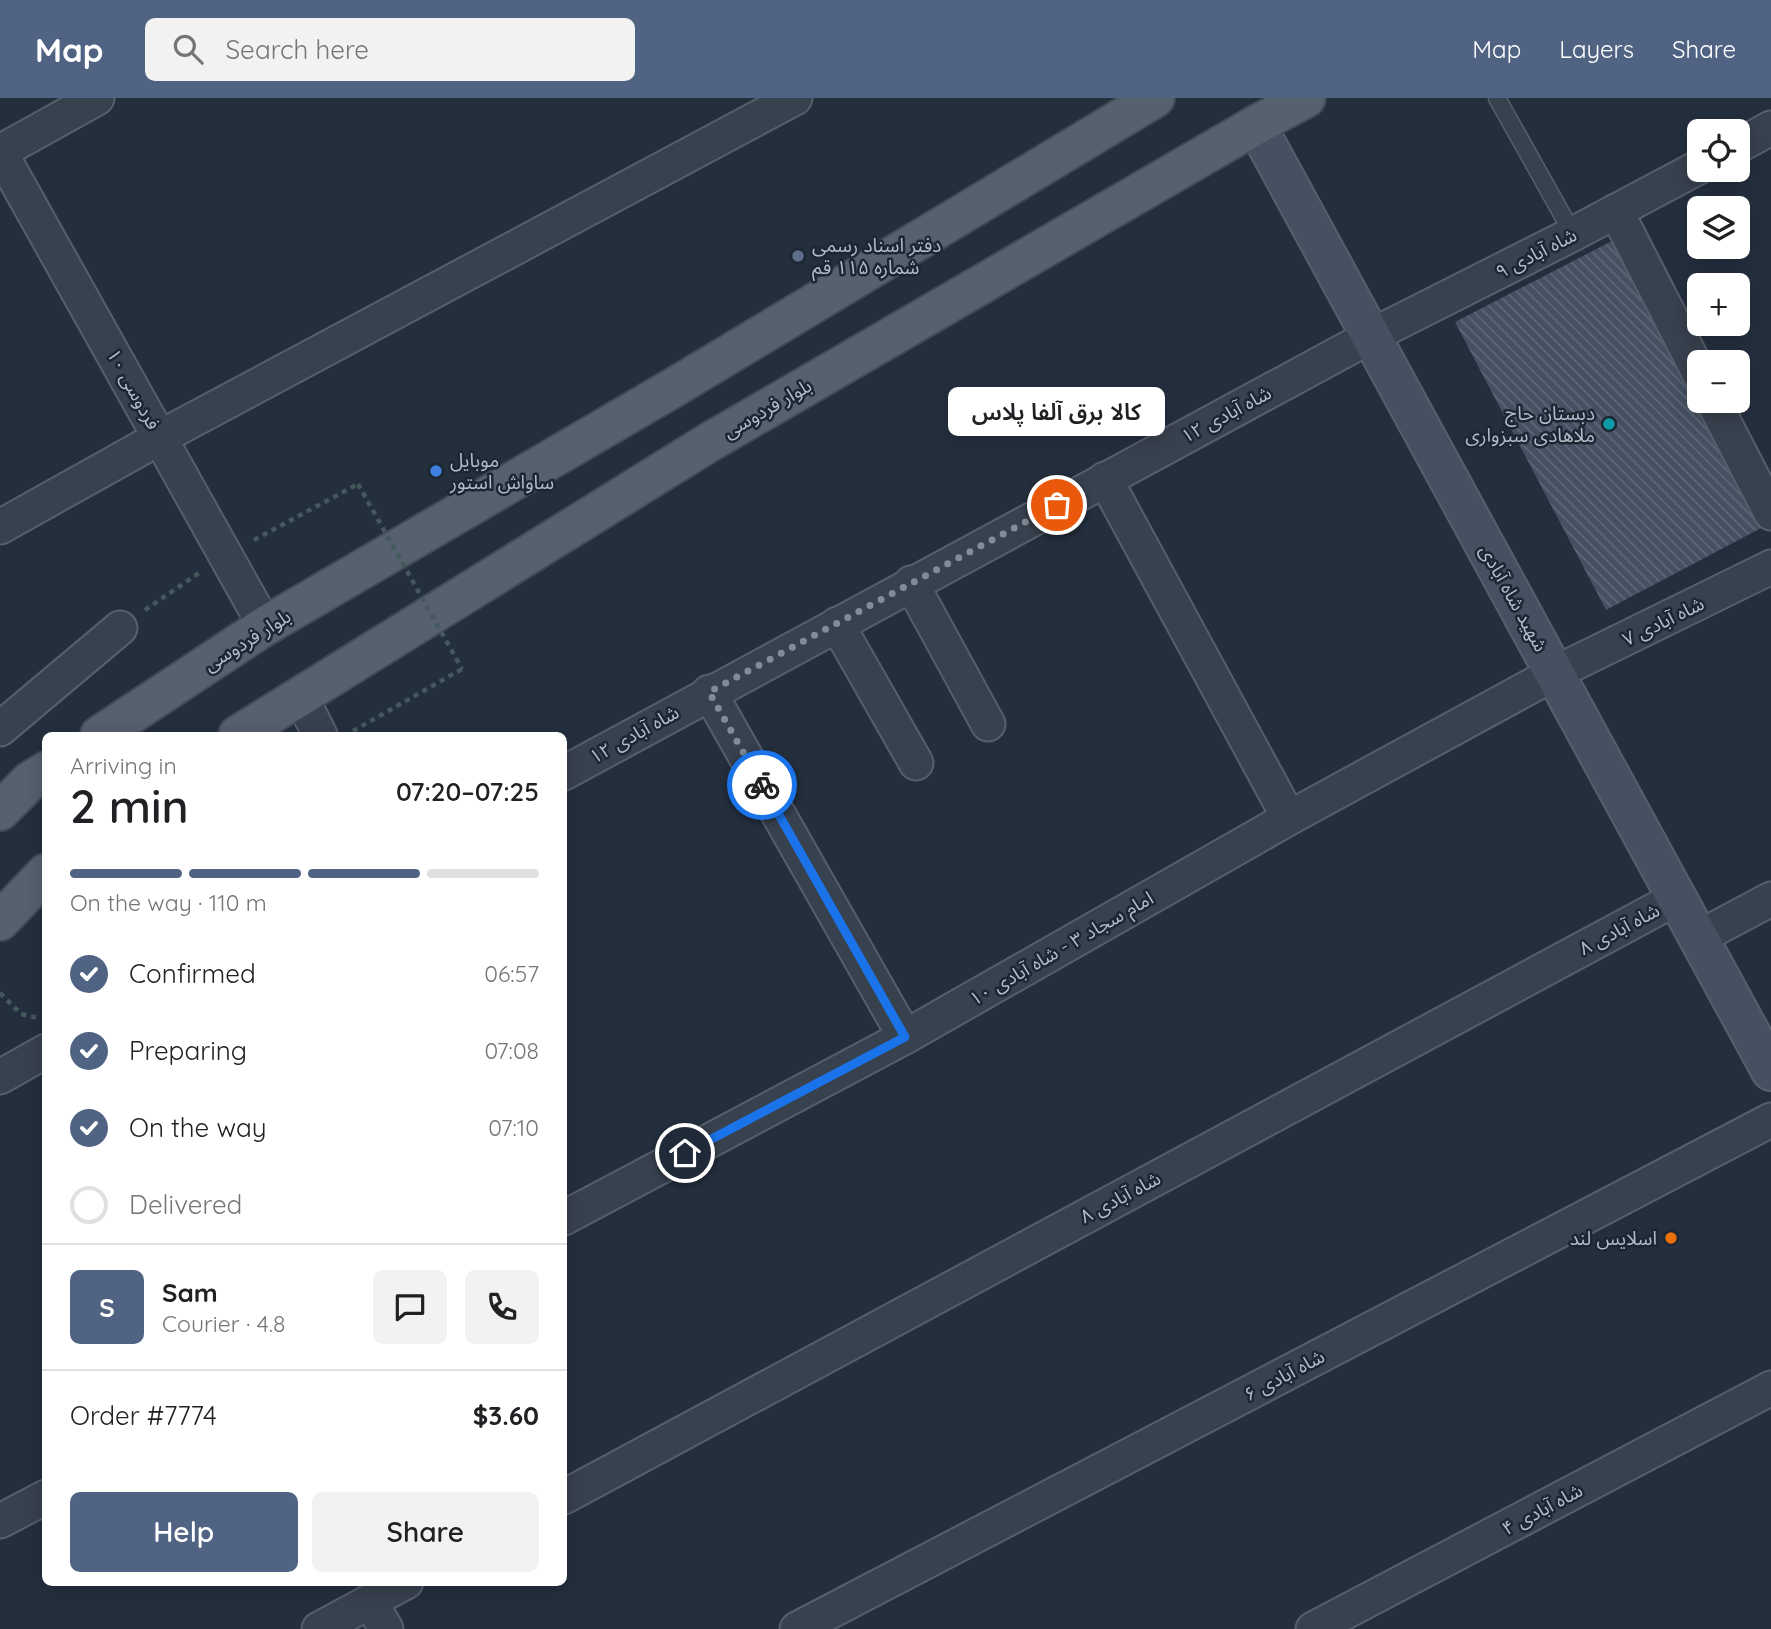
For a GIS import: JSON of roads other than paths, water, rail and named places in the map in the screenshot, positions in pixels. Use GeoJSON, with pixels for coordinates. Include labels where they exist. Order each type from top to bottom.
{"type":"FeatureCollection","features":[{"type":"Feature","properties":{"kind":"main road","name":"بلوار فردوسی"},"geometry":{"type":"LineString","coordinates":[[105,732],[265,626],[678,385],[1155,98]]}},
{"type":"Feature","properties":{"kind":"main road","name":"بلوار فردوسی"},"geometry":{"type":"LineString","coordinates":[[243,732],[708,443],[1307,98]]}},
{"type":"Feature","properties":{"kind":"main road","name":"شهید شاه آبادی"},"geometry":{"type":"LineString","coordinates":[[1256,125],[1771,1071]]}},
{"type":"Feature","properties":{"kind":"main road"},"geometry":{"type":"LineString","coordinates":[[0,811],[30,781],[42,774]]}},
{"type":"Feature","properties":{"kind":"main road"},"geometry":{"type":"LineString","coordinates":[[0,921],[42,877]]}},
{"type":"Feature","properties":{"kind":"street"},"geometry":{"type":"LineString","coordinates":[[0,152],[97,98]]}},
{"type":"Feature","properties":{"kind":"street"},"geometry":{"type":"LineString","coordinates":[[0,527],[161,437],[795,98]]}},
{"type":"Feature","properties":{"kind":"street"},"geometry":{"type":"LineString","coordinates":[[1750,139],[1771,128]]}},
{"type":"Feature","properties":{"kind":"street","name":"فردوسی ۱۰"},"geometry":{"type":"LineString","coordinates":[[0,152],[265,626]]}},
{"type":"Feature","properties":{"kind":"street","name":"شاه آبادی ۹"},"geometry":{"type":"LineString","coordinates":[[1371,336],[1687,173]]}},
{"type":"Feature","properties":{"kind":"street"},"geometry":{"type":"LineString","coordinates":[[1616,211],[1687,350]]}},
{"type":"Feature","properties":{"kind":"street","name":"شاه آبادی ۱۲"},"geometry":{"type":"LineString","coordinates":[[567,771],[709,692],[1371,336]]}},
{"type":"Feature","properties":{"kind":"street"},"geometry":{"type":"LineString","coordinates":[[1719,413],[1771,513]]}},
{"type":"Feature","properties":{"kind":"street"},"geometry":{"type":"LineString","coordinates":[[1105,479],[1289,818]]}},
{"type":"Feature","properties":{"kind":"street","name":"شاه آبادی ۷"},"geometry":{"type":"LineString","coordinates":[[1555,673],[1771,568]]}},
{"type":"Feature","properties":{"kind":"street"},"geometry":{"type":"LineString","coordinates":[[911,583],[988,724]]}},
{"type":"Feature","properties":{"kind":"street"},"geometry":{"type":"LineString","coordinates":[[837,624],[916,762]]}},
{"type":"Feature","properties":{"kind":"street"},"geometry":{"type":"LineString","coordinates":[[0,729],[120,628]]}},
{"type":"Feature","properties":{"kind":"street","name":"امام سجاد ۳ - شاه آبادی ۱۰"},"geometry":{"type":"LineString","coordinates":[[567,1216],[905,1037],[1289,818],[1555,673]]}},
{"type":"Feature","properties":{"kind":"street"},"geometry":{"type":"LineString","coordinates":[[709,692],[905,1037]]}},
{"type":"Feature","properties":{"kind":"street"},"geometry":{"type":"LineString","coordinates":[[300,695],[318,732]]}},
{"type":"Feature","properties":{"kind":"street","name":"شاه آبادی ۸"},"geometry":{"type":"LineString","coordinates":[[567,1495],[1677,898]]}},
{"type":"Feature","properties":{"kind":"street"},"geometry":{"type":"LineString","coordinates":[[1698,938],[1771,900]]}},
{"type":"Feature","properties":{"kind":"street"},"geometry":{"type":"LineString","coordinates":[[0,1077],[42,1053]]}},
{"type":"Feature","properties":{"kind":"street","name":"شاه آبادی ۶"},"geometry":{"type":"LineString","coordinates":[[807,1627],[1771,1121]]}},
{"type":"Feature","properties":{"kind":"street","name":"شاه آبادی ۴"},"geometry":{"type":"LineString","coordinates":[[1313,1629],[1771,1388]]}},
{"type":"Feature","properties":{"kind":"street"},"geometry":{"type":"LineString","coordinates":[[0,1521],[42,1499]]}},
{"type":"Feature","properties":{"kind":"street"},"geometry":{"type":"LineString","coordinates":[[319,1629],[378,1615],[403,1586]]}},
{"type":"Feature","properties":{"kind":"lane"},"geometry":{"type":"LineString","coordinates":[[1497,98],[1573,234]]}},
{"type":"Feature","properties":{"kind":"place","name":"دفتر اسناد رسمی شماره ۱۱۵ قم"},"geometry":{"type":"Point","coordinates":[798,256]}},
{"type":"Feature","properties":{"kind":"place","name":"دبستان حاج ملاهادی سبزواری"},"geometry":{"type":"Point","coordinates":[1609,424]}},
{"type":"Feature","properties":{"kind":"place","name":"موبایل ساواش استور"},"geometry":{"type":"Point","coordinates":[436,471]}},
{"type":"Feature","properties":{"kind":"place","name":"کالا برق آلفا پلاس"},"geometry":{"type":"Point","coordinates":[1057,505]}},
{"type":"Feature","properties":{"kind":"place","name":"اسلایس لند"},"geometry":{"type":"Point","coordinates":[1671,1238]}}]}
